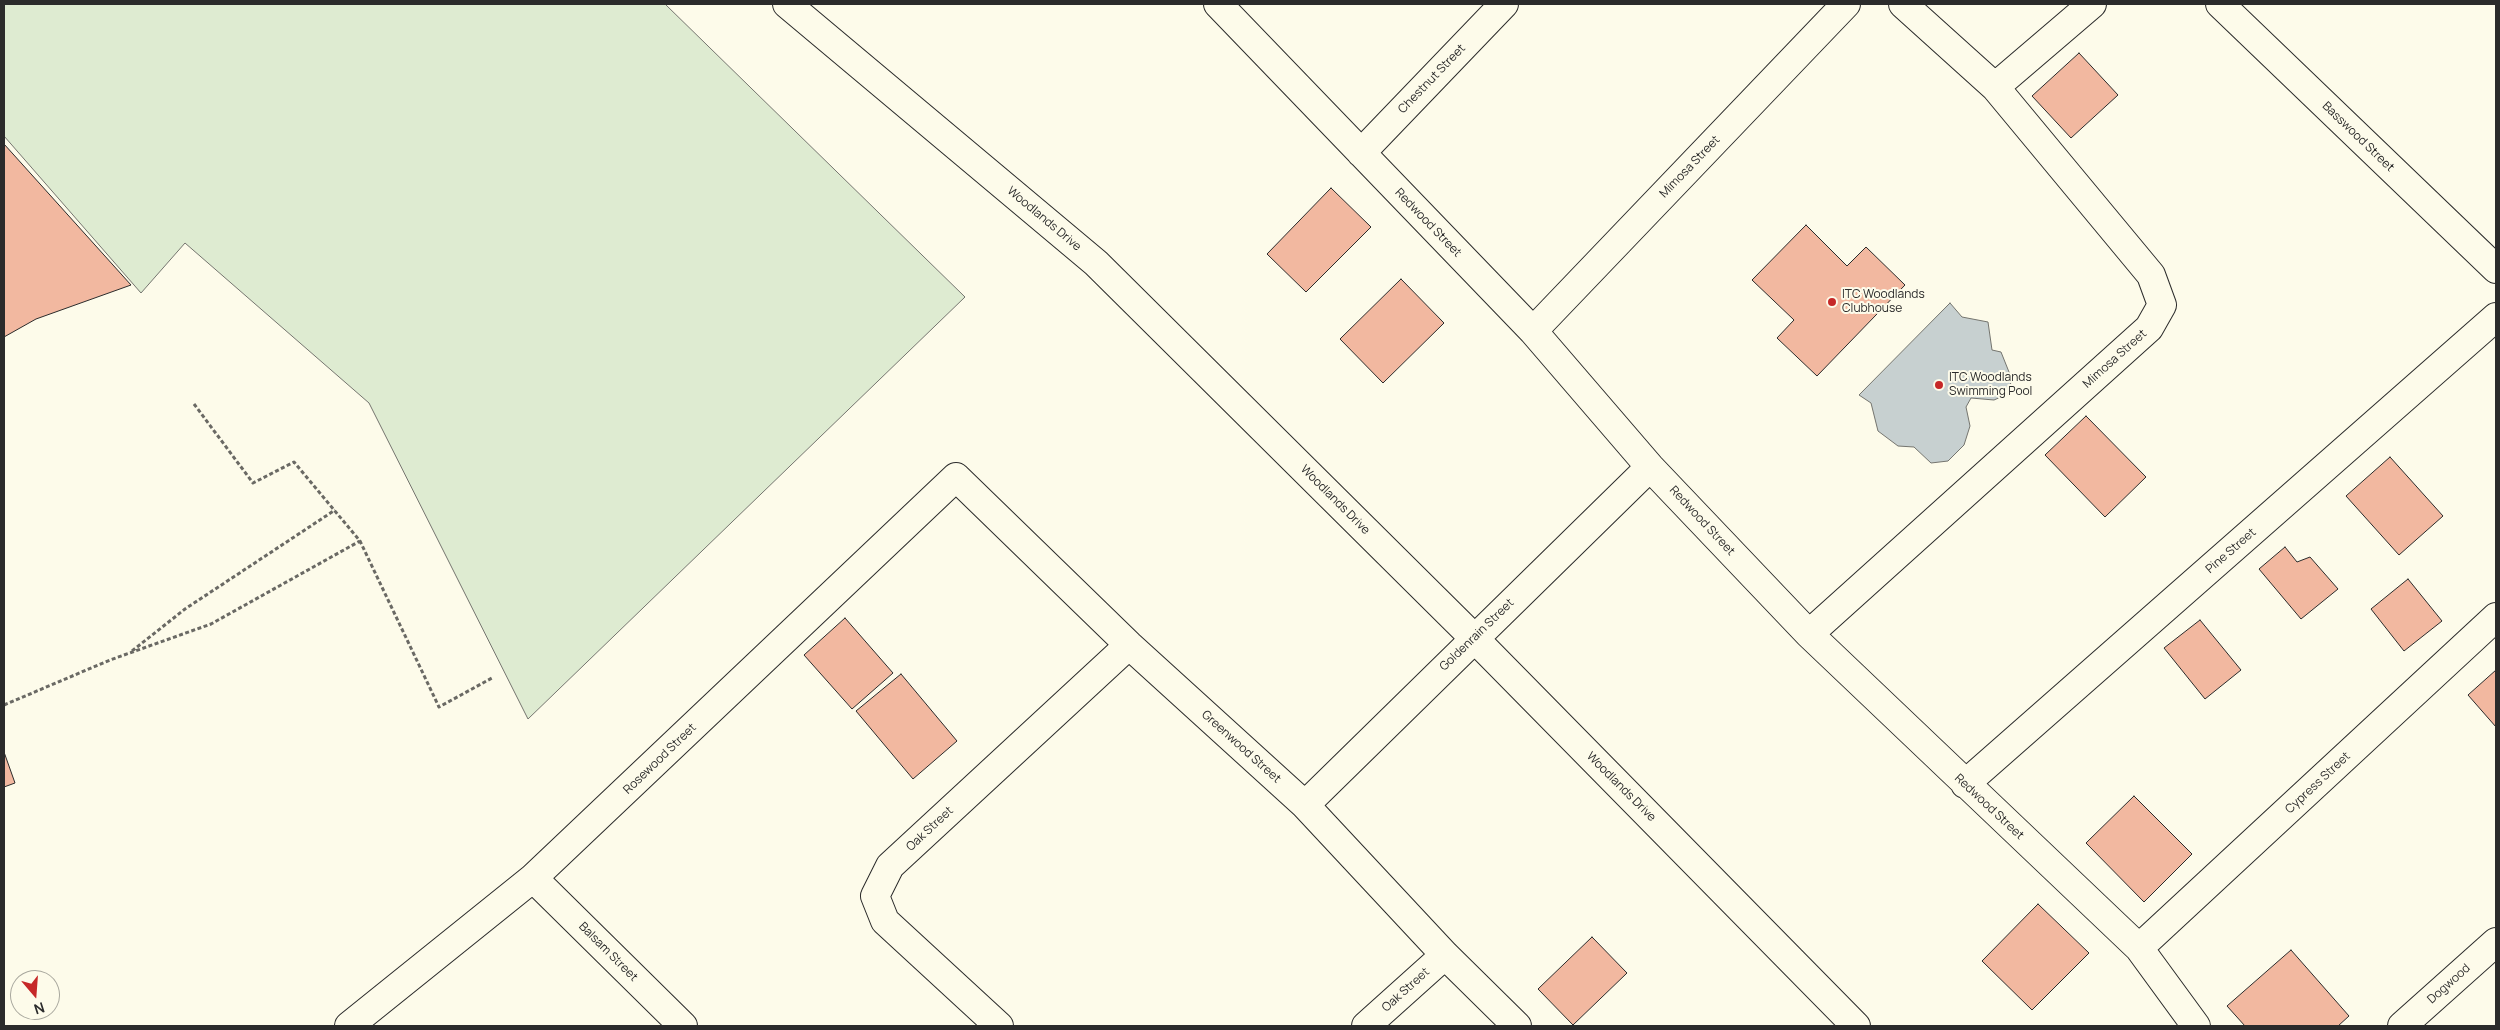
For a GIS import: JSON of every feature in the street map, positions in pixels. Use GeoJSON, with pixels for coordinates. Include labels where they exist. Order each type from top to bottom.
{"type":"FeatureCollection","features":[{"type":"Feature","properties":{"kind":"street","name":"Woodlands Drive"},"geometry":{"type":"LineString","coordinates":[[787,4],[1096,263],[1474,638],[1856,1026]]}},
{"type":"Feature","properties":{"kind":"street","name":"Redwood Street"},"geometry":{"type":"LineString","coordinates":[[1218,4],[1534,330],[1650,467],[1809,634],[2140,948],[2196,1026]]}},
{"type":"Feature","properties":{"kind":"street","name":"Chestnut Street"},"geometry":{"type":"LineString","coordinates":[[1361,153],[1504,4]]}},
{"type":"Feature","properties":{"kind":"street","name":"Mimosa Street"},"geometry":{"type":"LineString","coordinates":[[1534,330],[1846,4]]}},
{"type":"Feature","properties":{"kind":"street","name":"Mimosa Street"},"geometry":{"type":"LineString","coordinates":[[1809,634],[2149,328],[2162,305],[2151,275],[1995,87],[1903,4]]}},
{"type":"Feature","properties":{"kind":"street"},"geometry":{"type":"LineString","coordinates":[[1995,87],[2092,4]]}},
{"type":"Feature","properties":{"kind":"street","name":"Basswood Street"},"geometry":{"type":"LineString","coordinates":[[2220,4],[2496,269]]}},
{"type":"Feature","properties":{"kind":"street","name":"Pine Street"},"geometry":{"type":"LineString","coordinates":[[1965,784],[2496,317]]}},
{"type":"Feature","properties":{"kind":"street","name":"Goldenrain Street"},"geometry":{"type":"LineString","coordinates":[[1305,805],[1650,467]]}},
{"type":"Feature","properties":{"kind":"street","name":"Greenwood Street"},"geometry":{"type":"LineString","coordinates":[[956,477],[1128,644],[1305,805],[1517,1026]]}},
{"type":"Feature","properties":{"kind":"street","name":"Rosewood Street"},"geometry":{"type":"LineString","coordinates":[[350,1026],[534,878],[956,477]]}},
{"type":"Feature","properties":{"kind":"street","name":"Cypress Street"},"geometry":{"type":"LineString","coordinates":[[2140,948],[2496,617]]}},
{"type":"Feature","properties":{"kind":"street","name":"Oak Street"},"geometry":{"type":"LineString","coordinates":[[999,1026],[886,921],[875,896],[890,866],[1128,644]]}},
{"type":"Feature","properties":{"kind":"street","name":"Balsam Street"},"geometry":{"type":"LineString","coordinates":[[534,878],[683,1026]]}},
{"type":"Feature","properties":{"kind":"street","name":"Dogwood"},"geometry":{"type":"LineString","coordinates":[[2402,1026],[2496,942]]}},
{"type":"Feature","properties":{"kind":"street","name":"Oak Street"},"geometry":{"type":"LineString","coordinates":[[1366,1026],[1446,954]]}},
{"type":"Feature","properties":{"kind":"path"},"geometry":{"type":"LineString","coordinates":[[194,404],[253,484],[294,462],[335,510],[360,541],[439,707],[492,678]]}},
{"type":"Feature","properties":{"kind":"path"},"geometry":{"type":"LineString","coordinates":[[128,654],[185,609],[335,510]]}},
{"type":"Feature","properties":{"kind":"path"},"geometry":{"type":"LineString","coordinates":[[4,705],[128,654],[211,624],[360,541]]}},
{"type":"Feature","properties":{"kind":"green space"},"geometry":{"type":"Polygon","coordinates":[[[4,4],[665,4],[965,297],[528,719],[369,403],[185,243],[141,293],[4,136],[4,4]]]}},
{"type":"Feature","properties":{"kind":"shaded area","name":"ITC Woodlands Swimming Pool"},"geometry":{"type":"Polygon","coordinates":[[[1950,303],[1962,317],[1988,322],[1992,350],[2001,352],[2011,377],[2010,393],[1994,400],[1971,398],[1966,407],[1970,426],[1964,445],[1948,461],[1931,463],[1914,447],[1898,446],[1878,431],[1871,403],[1859,395],[1950,303]]]}},
{"type":"Feature","properties":{"kind":"building"},"geometry":{"type":"Polygon","coordinates":[[[2079,53],[2118,95],[2071,138],[2032,96],[2079,53]]]}},
{"type":"Feature","properties":{"kind":"building"},"geometry":{"type":"Polygon","coordinates":[[[4,144],[131,285],[36,319],[4,337],[4,144]]]}},
{"type":"Feature","properties":{"kind":"building"},"geometry":{"type":"Polygon","coordinates":[[[1331,188],[1371,227],[1306,292],[1267,254],[1331,188]]]}},
{"type":"Feature","properties":{"kind":"building","name":"ITC Woodlands Clubhouse"},"geometry":{"type":"Polygon","coordinates":[[[1806,225],[1847,266],[1866,247],[1905,285],[1817,376],[1777,338],[1794,320],[1752,280],[1806,225]]]}},
{"type":"Feature","properties":{"kind":"building"},"geometry":{"type":"Polygon","coordinates":[[[1401,279],[1444,323],[1383,383],[1340,339],[1401,279]]]}},
{"type":"Feature","properties":{"kind":"building"},"geometry":{"type":"Polygon","coordinates":[[[2086,416],[2146,477],[2105,517],[2045,455],[2086,416]]]}},
{"type":"Feature","properties":{"kind":"building"},"geometry":{"type":"Polygon","coordinates":[[[2390,457],[2443,516],[2399,555],[2346,496],[2390,457]]]}},
{"type":"Feature","properties":{"kind":"building"},"geometry":{"type":"Polygon","coordinates":[[[2285,547],[2297,562],[2310,557],[2338,589],[2301,619],[2259,569],[2285,547]]]}},
{"type":"Feature","properties":{"kind":"building"},"geometry":{"type":"Polygon","coordinates":[[[2408,579],[2442,621],[2404,651],[2371,609],[2408,579]]]}},
{"type":"Feature","properties":{"kind":"building"},"geometry":{"type":"Polygon","coordinates":[[[845,618],[893,673],[852,709],[804,655],[845,618]]]}},
{"type":"Feature","properties":{"kind":"building"},"geometry":{"type":"Polygon","coordinates":[[[2200,620],[2241,670],[2205,699],[2164,648],[2200,620]]]}},
{"type":"Feature","properties":{"kind":"building"},"geometry":{"type":"Polygon","coordinates":[[[2496,670],[2496,727],[2468,695],[2496,670]]]}},
{"type":"Feature","properties":{"kind":"building"},"geometry":{"type":"Polygon","coordinates":[[[901,674],[957,741],[913,779],[856,711],[901,674]]]}},
{"type":"Feature","properties":{"kind":"building"},"geometry":{"type":"Polygon","coordinates":[[[4,752],[15,783],[4,787],[4,752]]]}},
{"type":"Feature","properties":{"kind":"building"},"geometry":{"type":"Polygon","coordinates":[[[2134,796],[2192,854],[2144,902],[2086,843],[2134,796]]]}},
{"type":"Feature","properties":{"kind":"building"},"geometry":{"type":"Polygon","coordinates":[[[2038,904],[2089,953],[2032,1010],[1982,961],[2038,904]]]}},
{"type":"Feature","properties":{"kind":"building"},"geometry":{"type":"Polygon","coordinates":[[[1592,937],[1627,973],[1573,1025],[1538,989],[1592,937]]]}},
{"type":"Feature","properties":{"kind":"building"},"geometry":{"type":"Polygon","coordinates":[[[2291,950],[2349,1016],[2338,1026],[2245,1026],[2227,1006],[2291,950]]]}},
{"type":"Feature","properties":{"kind":"place","name":"ITC Woodlands Clubhouse"},"geometry":{"type":"Point","coordinates":[1832,302]}},
{"type":"Feature","properties":{"kind":"place","name":"ITC Woodlands Swimming Pool"},"geometry":{"type":"Point","coordinates":[1939,385]}}]}
